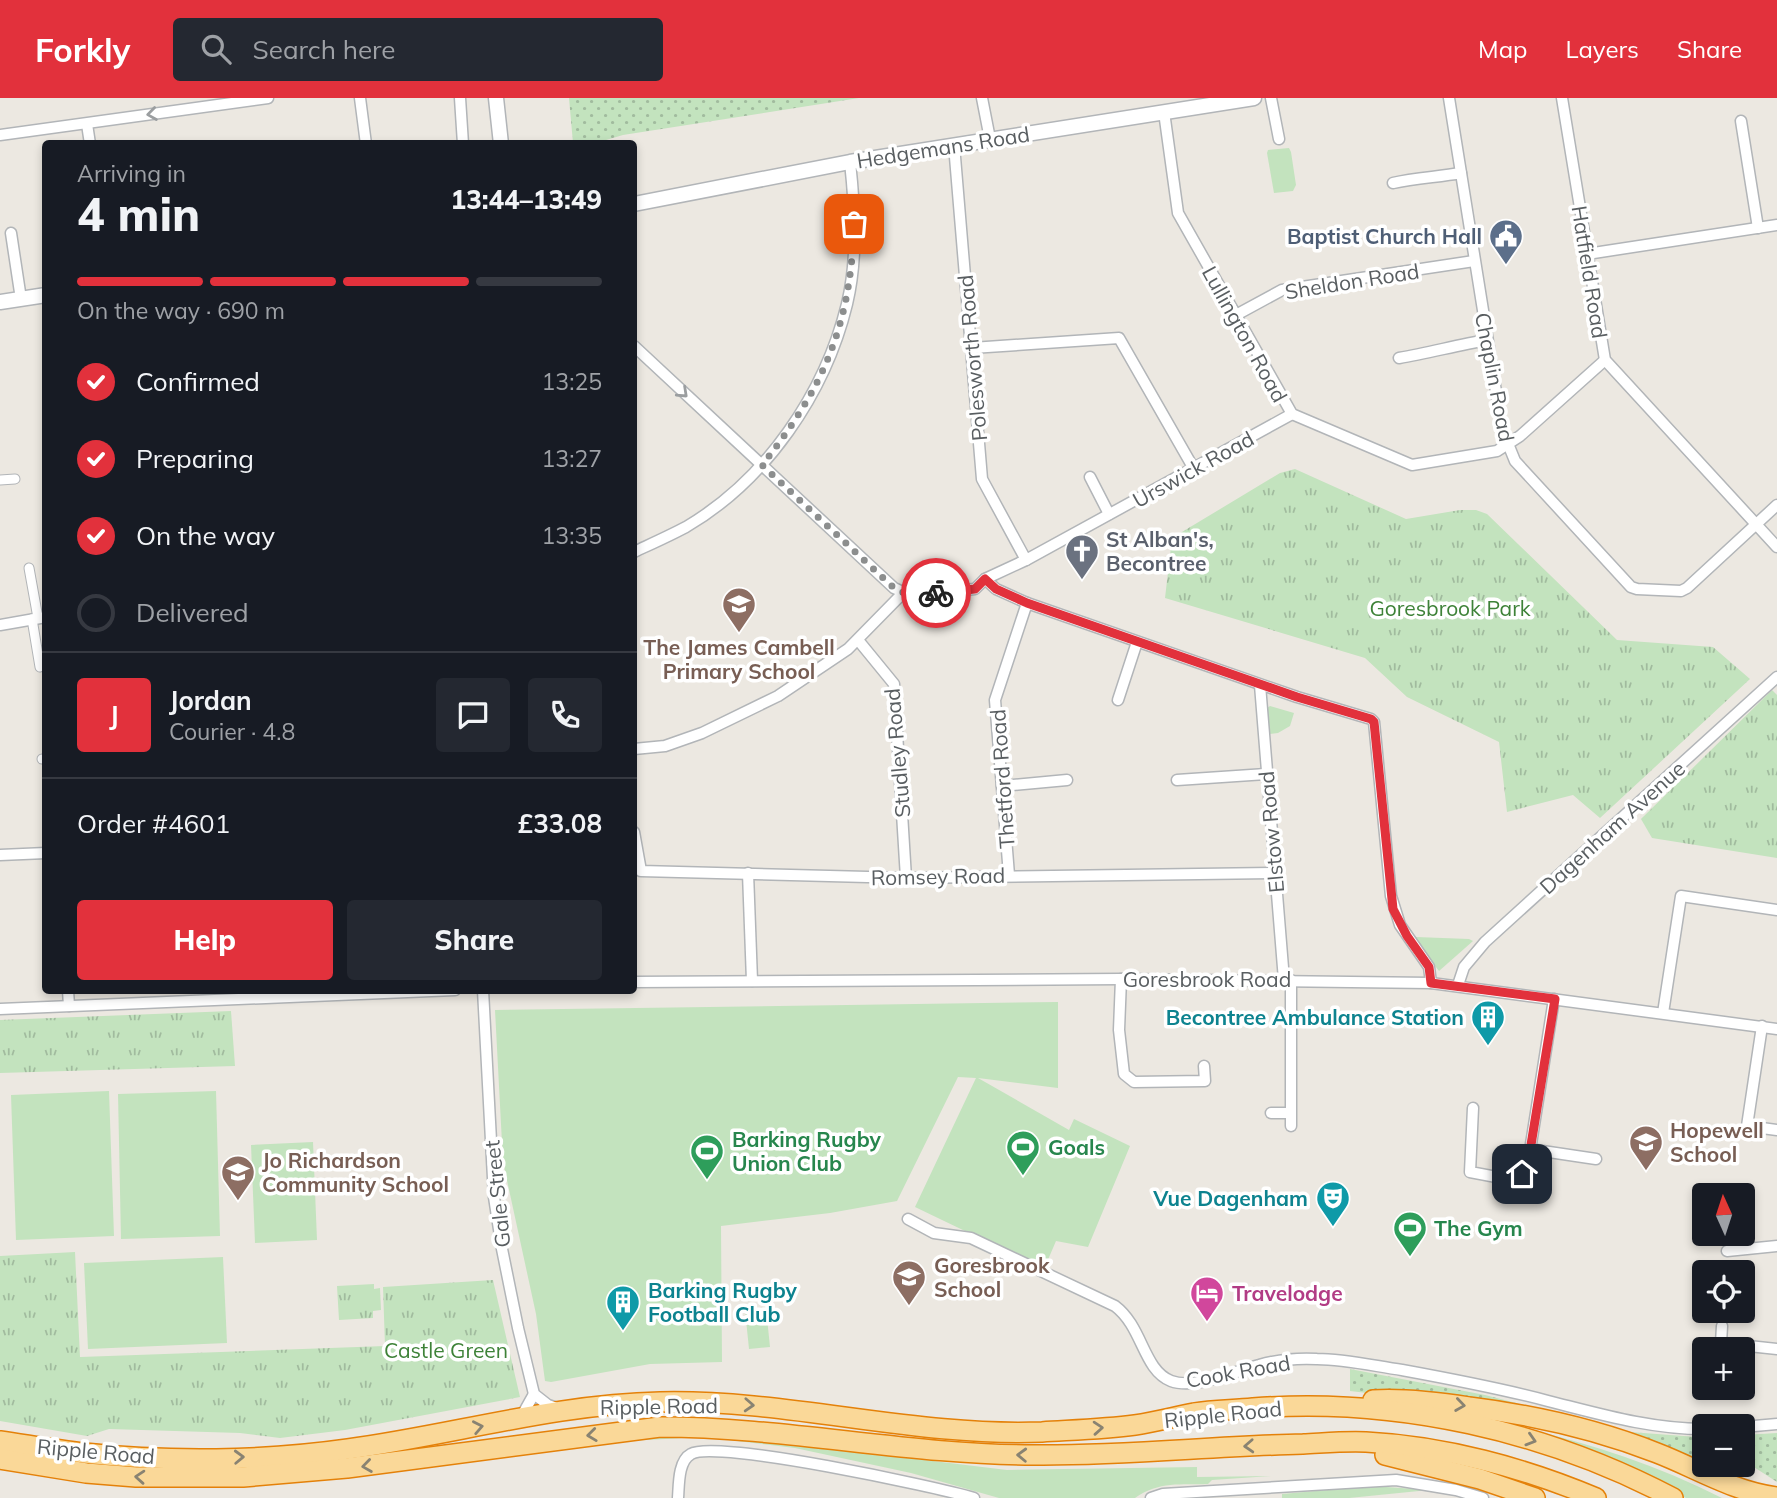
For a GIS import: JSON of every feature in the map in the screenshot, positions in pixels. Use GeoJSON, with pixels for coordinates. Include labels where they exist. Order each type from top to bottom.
{"type":"FeatureCollection","features":[{"type":"Feature","properties":{"kind":"highway"},"geometry":{"type":"LineString","coordinates":[[1320,1406],[1361,1400],[1400,1399],[1521,1414],[1602,1434],[1656,1452],[1740,1490],[1777,1497]]}},
{"type":"Feature","properties":{"kind":"highway","name":"Ripple Road"},"geometry":{"type":"LineString","coordinates":[[0,1441],[87,1453],[174,1458],[243,1457],[344,1450],[598,1406],[693,1402],[766,1406],[944,1430],[996,1433],[1136,1425],[1198,1413],[1320,1406]]}},
{"type":"Feature","properties":{"kind":"highway"},"geometry":{"type":"LineString","coordinates":[[1320,1406],[1404,1413],[1457,1421],[1508,1433],[1611,1468],[1673,1498]]}},
{"type":"Feature","properties":{"kind":"highway","name":"Ripple Road"},"geometry":{"type":"LineString","coordinates":[[0,1460],[86,1473],[159,1478],[243,1477],[346,1468],[660,1427],[801,1434],[951,1452],[1034,1455],[1317,1443]]}},
{"type":"Feature","properties":{"kind":"highway"},"geometry":{"type":"LineString","coordinates":[[1317,1443],[1365,1442],[1451,1453],[1503,1465],[1596,1498]]}},
{"type":"Feature","properties":{"kind":"highway"},"geometry":{"type":"LineString","coordinates":[[1317,1443],[1398,1458],[1480,1479],[1535,1498]]}},
{"type":"Feature","properties":{"kind":"street"},"geometry":{"type":"LineString","coordinates":[[0,135],[268,98]]}},
{"type":"Feature","properties":{"kind":"street"},"geometry":{"type":"LineString","coordinates":[[360,98],[365,140]]}},
{"type":"Feature","properties":{"kind":"street"},"geometry":{"type":"LineString","coordinates":[[460,98],[463,140]]}},
{"type":"Feature","properties":{"kind":"street"},"geometry":{"type":"LineString","coordinates":[[496,98],[501,140]]}},
{"type":"Feature","properties":{"kind":"street"},"geometry":{"type":"LineString","coordinates":[[982,98],[990,139]]}},
{"type":"Feature","properties":{"kind":"street","name":"Hedgemans Road"},"geometry":{"type":"LineString","coordinates":[[637,203],[850,162],[1254,98]]}},
{"type":"Feature","properties":{"kind":"street"},"geometry":{"type":"LineString","coordinates":[[1271,98],[1279,139]]}},
{"type":"Feature","properties":{"kind":"street","name":"Chaplin Road"},"geometry":{"type":"LineString","coordinates":[[1449,98],[1502,429],[1515,461],[1631,587],[1637,589],[1681,591],[1777,505]]}},
{"type":"Feature","properties":{"kind":"street","name":"Hatfield Road"},"geometry":{"type":"LineString","coordinates":[[1562,98],[1605,360],[1777,547]]}},
{"type":"Feature","properties":{"kind":"street","name":"Lullington Road"},"geometry":{"type":"LineString","coordinates":[[1164,112],[1178,213],[1292,414],[1412,465],[1497,451],[1507,446],[1605,360]]}},
{"type":"Feature","properties":{"kind":"street"},"geometry":{"type":"LineString","coordinates":[[1741,121],[1758,228]]}},
{"type":"Feature","properties":{"kind":"street"},"geometry":{"type":"LineString","coordinates":[[86,124],[89,140]]}},
{"type":"Feature","properties":{"kind":"street","name":"Polesworth Road"},"geometry":{"type":"LineString","coordinates":[[954,145],[982,479],[1026,560]]}},
{"type":"Feature","properties":{"kind":"street"},"geometry":{"type":"LineString","coordinates":[[637,551],[687,526],[718,504],[762,465],[792,427],[823,374],[846,305],[853,266],[854,204],[850,162]]}},
{"type":"Feature","properties":{"kind":"street"},"geometry":{"type":"LineString","coordinates":[[1392,183],[1418,177],[1437,178],[1461,173]]}},
{"type":"Feature","properties":{"kind":"street"},"geometry":{"type":"LineString","coordinates":[[1587,254],[1777,225]]}},
{"type":"Feature","properties":{"kind":"street"},"geometry":{"type":"LineString","coordinates":[[11,233],[21,299]]}},
{"type":"Feature","properties":{"kind":"street","name":"Sheldon Road"},"geometry":{"type":"LineString","coordinates":[[1236,315],[1282,290],[1474,261]]}},
{"type":"Feature","properties":{"kind":"street"},"geometry":{"type":"LineString","coordinates":[[0,302],[42,296]]}},
{"type":"Feature","properties":{"kind":"street"},"geometry":{"type":"LineString","coordinates":[[972,348],[1119,338],[1194,469]]}},
{"type":"Feature","properties":{"kind":"street"},"geometry":{"type":"LineString","coordinates":[[1399,358],[1487,340]]}},
{"type":"Feature","properties":{"kind":"street"},"geometry":{"type":"LineString","coordinates":[[637,349],[838,538],[902,594],[858,640],[778,696],[702,733],[665,746],[637,749]]}},
{"type":"Feature","properties":{"kind":"street","name":"Urswick Road"},"geometry":{"type":"LineString","coordinates":[[902,594],[975,589],[985,579],[1026,560],[1292,414]]}},
{"type":"Feature","properties":{"kind":"street"},"geometry":{"type":"LineString","coordinates":[[1090,477],[1109,514]]}},
{"type":"Feature","properties":{"kind":"street"},"geometry":{"type":"LineString","coordinates":[[0,480],[15,479]]}},
{"type":"Feature","properties":{"kind":"street"},"geometry":{"type":"LineString","coordinates":[[29,568],[38,618],[40,667]]}},
{"type":"Feature","properties":{"kind":"street"},"geometry":{"type":"LineString","coordinates":[[985,579],[996,589],[1027,603],[1260,685],[1368,717],[1374,722],[1391,896],[1400,925],[1429,967],[1431,983]]}},
{"type":"Feature","properties":{"kind":"street","name":"Thetford Road"},"geometry":{"type":"LineString","coordinates":[[1009,875],[995,700],[1027,603]]}},
{"type":"Feature","properties":{"kind":"street"},"geometry":{"type":"LineString","coordinates":[[0,625],[38,618]]}},
{"type":"Feature","properties":{"kind":"street","name":"Studley Road"},"geometry":{"type":"LineString","coordinates":[[858,640],[894,684],[906,878]]}},
{"type":"Feature","properties":{"kind":"street"},"geometry":{"type":"LineString","coordinates":[[1118,700],[1137,642]]}},
{"type":"Feature","properties":{"kind":"street","name":"Dagenham Avenue"},"geometry":{"type":"LineString","coordinates":[[1458,985],[1464,967],[1485,942],[1777,677]]}},
{"type":"Feature","properties":{"kind":"street","name":"Elstow Road"},"geometry":{"type":"LineString","coordinates":[[1260,685],[1275,873],[1287,980],[1291,1126]]}},
{"type":"Feature","properties":{"kind":"street"},"geometry":{"type":"LineString","coordinates":[[1177,780],[1266,774]]}},
{"type":"Feature","properties":{"kind":"street"},"geometry":{"type":"LineString","coordinates":[[1002,786],[1067,780]]}},
{"type":"Feature","properties":{"kind":"street","name":"Romsey Road"},"geometry":{"type":"LineString","coordinates":[[637,849],[641,872],[906,878],[1275,873]]}},
{"type":"Feature","properties":{"kind":"street"},"geometry":{"type":"LineString","coordinates":[[0,855],[42,853]]}},
{"type":"Feature","properties":{"kind":"street"},"geometry":{"type":"LineString","coordinates":[[748,873],[752,981]]}},
{"type":"Feature","properties":{"kind":"street"},"geometry":{"type":"LineString","coordinates":[[1663,1013],[1681,896],[1777,910]]}},
{"type":"Feature","properties":{"kind":"street"},"geometry":{"type":"LineString","coordinates":[[1121,979],[1119,1030],[1124,1074],[1134,1082],[1205,1081],[1204,1066]]}},
{"type":"Feature","properties":{"kind":"street","name":"Goresbrook Road"},"geometry":{"type":"LineString","coordinates":[[637,982],[1121,979],[1431,983],[1777,1028]]}},
{"type":"Feature","properties":{"kind":"street"},"geometry":{"type":"LineString","coordinates":[[68,994],[69,1006]]}},
{"type":"Feature","properties":{"kind":"street"},"geometry":{"type":"LineString","coordinates":[[160,994],[161,1003]]}},
{"type":"Feature","properties":{"kind":"street"},"geometry":{"type":"LineString","coordinates":[[0,1009],[161,1003],[294,994]]}},
{"type":"Feature","properties":{"kind":"street","name":"Gale Street"},"geometry":{"type":"LineString","coordinates":[[483,994],[494,1197],[517,1328],[534,1394]]}},
{"type":"Feature","properties":{"kind":"street"},"geometry":{"type":"LineString","coordinates":[[1473,1108],[1470,1172],[1507,1179],[1519,1178],[1528,1163],[1555,999]]}},
{"type":"Feature","properties":{"kind":"street"},"geometry":{"type":"LineString","coordinates":[[1747,1126],[1762,1026]]}},
{"type":"Feature","properties":{"kind":"street"},"geometry":{"type":"LineString","coordinates":[[1271,1113],[1290,1113]]}},
{"type":"Feature","properties":{"kind":"street"},"geometry":{"type":"LineString","coordinates":[[1734,1126],[1777,1130]]}},
{"type":"Feature","properties":{"kind":"street"},"geometry":{"type":"LineString","coordinates":[[1529,1149],[1596,1159]]}},
{"type":"Feature","properties":{"kind":"street"},"geometry":{"type":"LineString","coordinates":[[1522,1174],[1545,1177]]}},
{"type":"Feature","properties":{"kind":"street","name":"Cook Road"},"geometry":{"type":"LineString","coordinates":[[908,1219],[934,1233],[971,1238],[1115,1306],[1131,1321],[1151,1365],[1170,1380],[1196,1382],[1262,1364],[1318,1359],[1460,1381],[1648,1426],[1692,1428]]}},
{"type":"Feature","properties":{"kind":"street"},"geometry":{"type":"LineString","coordinates":[[1727,1251],[1777,1246]]}},
{"type":"Feature","properties":{"kind":"street"},"geometry":{"type":"LineString","coordinates":[[1722,1326],[1721,1343],[1777,1349]]}},
{"type":"Feature","properties":{"kind":"street"},"geometry":{"type":"LineString","coordinates":[[520,1419],[534,1394],[548,1405],[567,1411]]}},
{"type":"Feature","properties":{"kind":"street"},"geometry":{"type":"LineString","coordinates":[[1755,1426],[1777,1424]]}},
{"type":"Feature","properties":{"kind":"street"},"geometry":{"type":"LineString","coordinates":[[678,1498],[682,1466],[689,1454],[716,1451],[923,1484],[974,1498]]}},
{"type":"Feature","properties":{"kind":"street"},"geometry":{"type":"LineString","coordinates":[[1151,1498],[1163,1494],[1396,1480],[1456,1490],[1483,1498]]}},
{"type":"Feature","properties":{"kind":"green space"},"geometry":{"type":"Polygon","coordinates":[[[569,98],[859,98],[623,135],[606,140],[573,140],[569,98]]]}},
{"type":"Feature","properties":{"kind":"green space"},"geometry":{"type":"Polygon","coordinates":[[[1289,148],[1296,185],[1293,191],[1274,193],[1268,150],[1289,148]]]}},
{"type":"Feature","properties":{"kind":"green space","name":"Goresbrook Park"},"geometry":{"type":"Polygon","coordinates":[[[1295,469],[1406,519],[1460,510],[1476,510],[1487,514],[1617,640],[1713,647],[1750,679],[1600,818],[1573,795],[1507,812],[1499,742],[1407,697],[1365,658],[1165,598],[1172,538],[1280,473],[1295,469]]]}},
{"type":"Feature","properties":{"kind":"green space"},"geometry":{"type":"Polygon","coordinates":[[[1772,690],[1777,695],[1777,858],[1652,838],[1641,819],[1772,690]]]}},
{"type":"Feature","properties":{"kind":"green space"},"geometry":{"type":"Polygon","coordinates":[[[1270,706],[1294,713],[1290,726],[1278,733],[1269,734],[1267,708],[1270,706]]]}},
{"type":"Feature","properties":{"kind":"green space"},"geometry":{"type":"Polygon","coordinates":[[[1414,939],[1473,941],[1439,971],[1414,939]]]}},
{"type":"Feature","properties":{"kind":"green space","name":"Barking Rugby Union Club"},"geometry":{"type":"Polygon","coordinates":[[[1058,1002],[1058,1088],[978,1078],[1069,1130],[1074,1119],[1130,1146],[1088,1247],[1056,1241],[1044,1269],[915,1207],[976,1078],[958,1077],[897,1201],[830,1213],[721,1226],[722,1362],[650,1364],[545,1381],[536,1314],[503,1162],[495,1010],[1058,1002]]]}},
{"type":"Feature","properties":{"kind":"green space"},"geometry":{"type":"Polygon","coordinates":[[[231,1011],[235,1066],[0,1073],[0,1020],[231,1011]]]}},
{"type":"Feature","properties":{"kind":"green space"},"geometry":{"type":"Polygon","coordinates":[[[109,1091],[114,1236],[16,1240],[11,1095],[109,1091]]]}},
{"type":"Feature","properties":{"kind":"green space"},"geometry":{"type":"Polygon","coordinates":[[[216,1091],[220,1236],[121,1239],[118,1094],[216,1091]]]}},
{"type":"Feature","properties":{"kind":"green space"},"geometry":{"type":"Polygon","coordinates":[[[313,1142],[317,1240],[255,1243],[251,1145],[313,1142]]]}},
{"type":"Feature","properties":{"kind":"green space","name":"Castle Green"},"geometry":{"type":"Polygon","coordinates":[[[75,1252],[80,1357],[385,1346],[383,1287],[493,1280],[520,1397],[345,1430],[280,1438],[240,1433],[109,1429],[87,1436],[0,1421],[0,1256],[75,1252]]]}},
{"type":"Feature","properties":{"kind":"green space"},"geometry":{"type":"Polygon","coordinates":[[[223,1257],[227,1343],[88,1349],[84,1263],[223,1257]]]}},
{"type":"Feature","properties":{"kind":"green space"},"geometry":{"type":"Polygon","coordinates":[[[374,1284],[374,1289],[380,1288],[381,1310],[373,1311],[373,1318],[339,1320],[337,1286],[374,1284]]]}},
{"type":"Feature","properties":{"kind":"green space"},"geometry":{"type":"Polygon","coordinates":[[[766,1308],[770,1347],[749,1349],[745,1310],[766,1308]]]}},
{"type":"Feature","properties":{"kind":"green space"},"geometry":{"type":"Polygon","coordinates":[[[1350,1369],[1485,1395],[1630,1432],[1692,1437],[1692,1469],[1487,1407],[1350,1391],[1350,1369]]]}},
{"type":"Feature","properties":{"kind":"green space"},"geometry":{"type":"Polygon","coordinates":[[[1511,1425],[1619,1455],[1722,1498],[1686,1498],[1627,1469],[1511,1425]]]}},
{"type":"Feature","properties":{"kind":"green space"},"geometry":{"type":"Polygon","coordinates":[[[1777,1433],[1777,1482],[1755,1468],[1755,1434],[1777,1433]]]}},
{"type":"Feature","properties":{"kind":"green space"},"geometry":{"type":"Polygon","coordinates":[[[711,1434],[1007,1470],[1197,1467],[1197,1477],[1271,1476],[1212,1480],[1208,1484],[1162,1486],[1135,1498],[999,1498],[911,1473],[795,1448],[704,1437],[626,1441],[663,1435],[711,1434]]]}},
{"type":"Feature","properties":{"kind":"green space"},"geometry":{"type":"Polygon","coordinates":[[[1372,1486],[1429,1490],[1349,1498],[1282,1498],[1282,1494],[1372,1486]]]}},
{"type":"Feature","properties":{"kind":"way so far"},"geometry":{"type":"LineString","coordinates":[[854,224],[853,266],[846,305],[823,374],[792,427],[762,465],[838,538],[902,594],[936,593]]}},
{"type":"Feature","properties":{"kind":"place","name":"Baptist Church Hall"},"geometry":{"type":"Point","coordinates":[1506,266]}},
{"type":"Feature","properties":{"kind":"place","name":"St Alban's, Becontree"},"geometry":{"type":"Point","coordinates":[1082,581]}},
{"type":"Feature","properties":{"kind":"place","name":"The James Cambell Primary School"},"geometry":{"type":"Point","coordinates":[739,634]}},
{"type":"Feature","properties":{"kind":"place","name":"Becontree Ambulance Station"},"geometry":{"type":"Point","coordinates":[1488,1047]}},
{"type":"Feature","properties":{"kind":"place","name":"Hopewell School"},"geometry":{"type":"Point","coordinates":[1646,1172]}},
{"type":"Feature","properties":{"kind":"place","name":"Goals"},"geometry":{"type":"Point","coordinates":[1023,1177]}},
{"type":"Feature","properties":{"kind":"place","name":"Barking Rugby Union Club"},"geometry":{"type":"Point","coordinates":[707,1181]}},
{"type":"Feature","properties":{"kind":"place","name":"Jo Richardson Community School"},"geometry":{"type":"Point","coordinates":[238,1202]}},
{"type":"Feature","properties":{"kind":"place","name":"Vue Dagenham"},"geometry":{"type":"Point","coordinates":[1333,1228]}},
{"type":"Feature","properties":{"kind":"place","name":"The Gym"},"geometry":{"type":"Point","coordinates":[1410,1258]}},
{"type":"Feature","properties":{"kind":"place","name":"Goresbrook School"},"geometry":{"type":"Point","coordinates":[909,1307]}},
{"type":"Feature","properties":{"kind":"place","name":"Travelodge"},"geometry":{"type":"Point","coordinates":[1207,1323]}},
{"type":"Feature","properties":{"kind":"place","name":"Barking Rugby Football Club"},"geometry":{"type":"Point","coordinates":[623,1332]}},
{"type":"Feature","properties":{"kind":"route"},"geometry":{"type":"LineString","coordinates":[[936,593],[975,589],[985,579],[989,585],[1027,603],[1297,697],[1371,719],[1374,722],[1381,780],[1393,909],[1400,925],[1426,961],[1431,973],[1431,983],[1555,999],[1528,1163],[1522,1174]]}}]}
